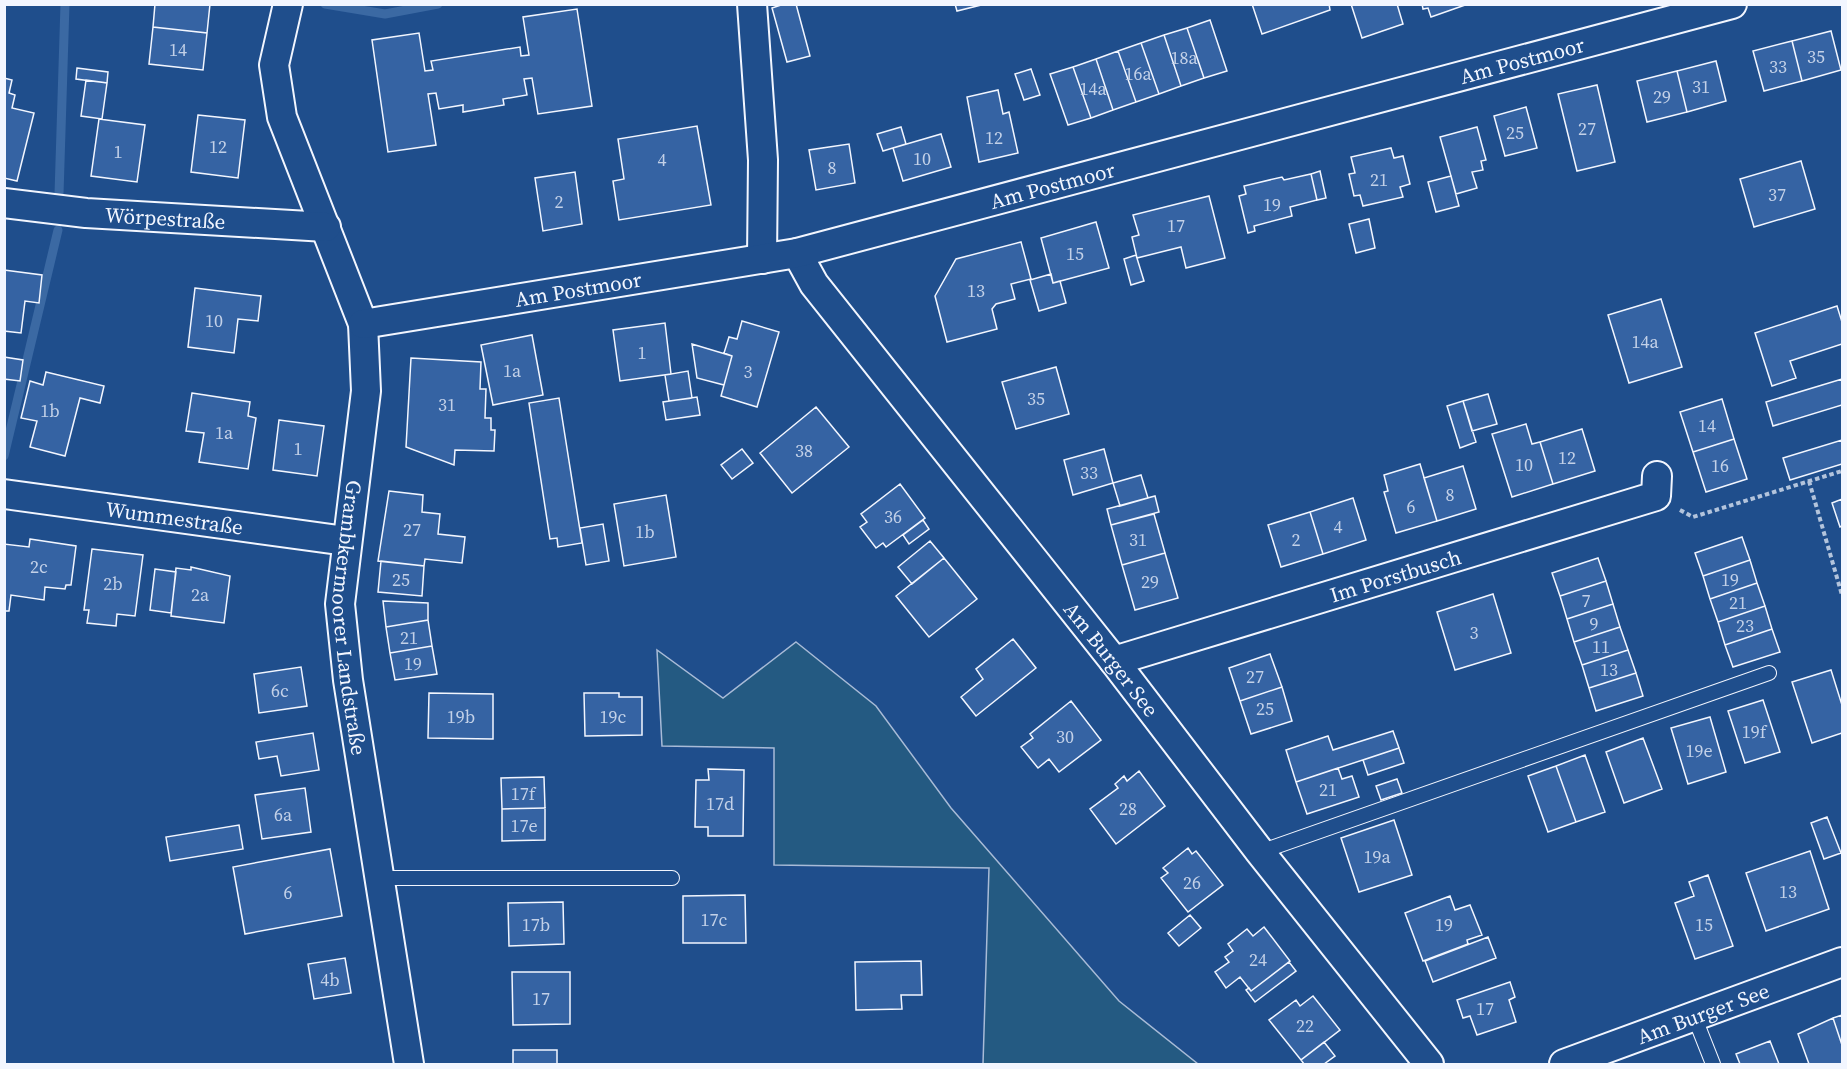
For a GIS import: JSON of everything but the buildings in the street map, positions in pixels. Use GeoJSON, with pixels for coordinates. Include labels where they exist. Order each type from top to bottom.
{"type":"FeatureCollection","features":[{"type":"Feature","properties":{"kind":"street","name":"Grambkermoorer Landstraße"},"geometry":{"type":"LineString","coordinates":[[288,4],[274,65],[282,117],[363,324],[366,391],[340,604],[348,680],[409,1065]]}},
{"type":"Feature","properties":{"kind":"street"},"geometry":{"type":"LineString","coordinates":[[752,4],[764,160],[762,259]]}},
{"type":"Feature","properties":{"kind":"street","name":"Am Postmoor"},"geometry":{"type":"LineString","coordinates":[[363,324],[798,254],[1732,4]]}},
{"type":"Feature","properties":{"kind":"street","name":"Wörpestraße"},"geometry":{"type":"LineString","coordinates":[[4,203],[86,213],[326,226]]}},
{"type":"Feature","properties":{"kind":"street","name":"Am Burger See"},"geometry":{"type":"LineString","coordinates":[[798,254],[814,284],[1114,661],[1260,852],[1429,1065]]}},
{"type":"Feature","properties":{"kind":"street","name":"Im Porstbusch"},"geometry":{"type":"LineString","coordinates":[[1114,661],[1656,486]]}},
{"type":"Feature","properties":{"kind":"street","name":"Wummestraße"},"geometry":{"type":"LineString","coordinates":[[4,494],[346,540]]}},
{"type":"Feature","properties":{"kind":"street","name":"Am Burger See"},"geometry":{"type":"LineString","coordinates":[[1564,1065],[1842,962]]}},
{"type":"Feature","properties":{"kind":"lane"},"geometry":{"type":"LineString","coordinates":[[1260,852],[1770,673]]}},
{"type":"Feature","properties":{"kind":"lane"},"geometry":{"type":"LineString","coordinates":[[380,878],[672,878]]}},
{"type":"Feature","properties":{"kind":"lane"},"geometry":{"type":"LineString","coordinates":[[1694,1016],[1713,1065]]}},
{"type":"Feature","properties":{"kind":"path"},"geometry":{"type":"LineString","coordinates":[[1656,486],[1693,517],[1842,471]]}},
{"type":"Feature","properties":{"kind":"path"},"geometry":{"type":"LineString","coordinates":[[1809,482],[1842,595]]}},
{"type":"Feature","properties":{"kind":"shaded area"},"geometry":{"type":"Polygon","coordinates":[[[796,642],[876,706],[951,808],[1119,1001],[1198,1064],[983,1064],[989,868],[774,865],[774,748],[662,746],[657,650],[723,698],[796,642]]]}},
{"type":"Feature","properties":{"kind":"waterway"},"geometry":{"type":"LineString","coordinates":[[59,194],[65,4]]}},
{"type":"Feature","properties":{"kind":"waterway"},"geometry":{"type":"LineString","coordinates":[[325,4],[385,14],[438,4]]}},
{"type":"Feature","properties":{"kind":"waterway"},"geometry":{"type":"LineString","coordinates":[[4,456],[58,230]]}}]}
